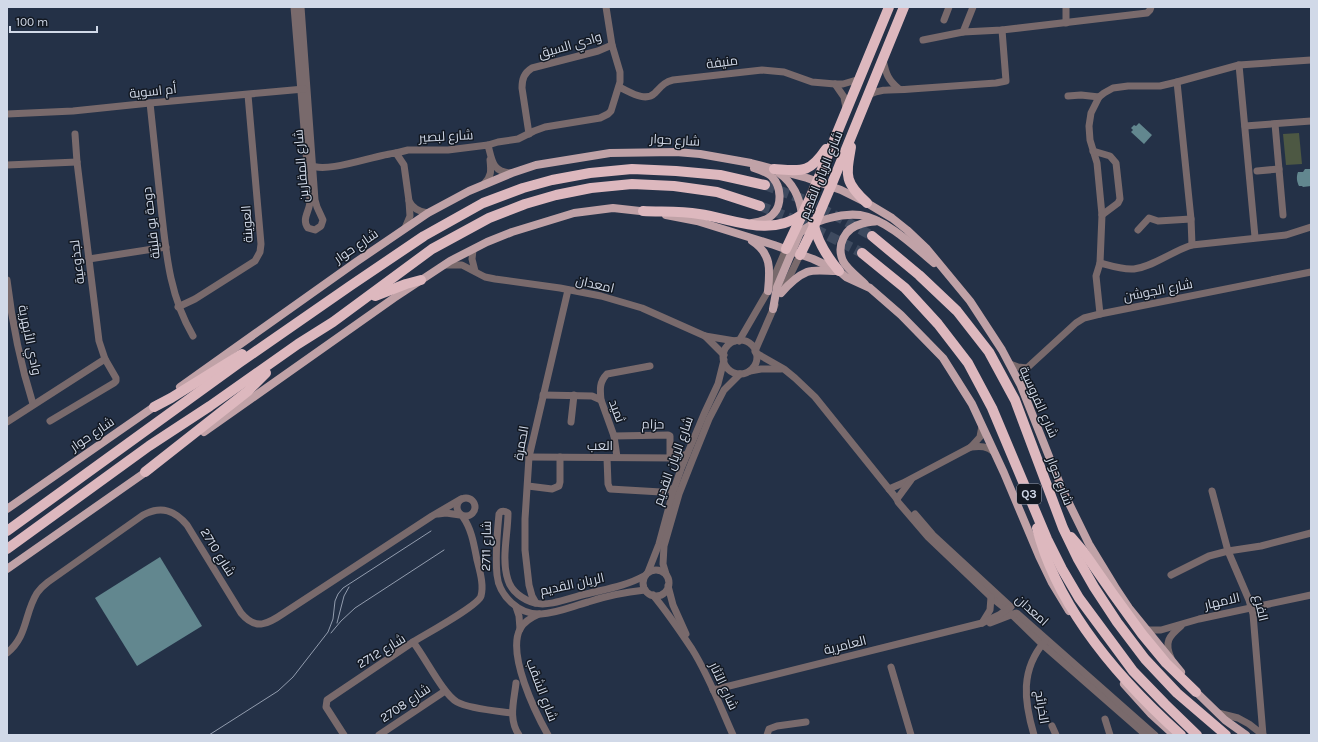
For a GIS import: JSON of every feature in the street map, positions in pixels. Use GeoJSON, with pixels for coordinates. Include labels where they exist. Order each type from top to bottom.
{"type":"FeatureCollection","features":[{"type":"Feature","properties":{"kind":"highway","name":"شارع الريان القديم"},"geometry":{"type":"LineString","coordinates":[[793,252],[802,215],[847,111],[889,7]]}},
{"type":"Feature","properties":{"kind":"highway","name":"شارع الريان القديم"},"geometry":{"type":"LineString","coordinates":[[793,252],[814,224],[904,7]]}},
{"type":"Feature","properties":{"kind":"highway"},"geometry":{"type":"LineString","coordinates":[[774,169],[795,170],[812,166],[818,161],[840,125]]}},
{"type":"Feature","properties":{"kind":"highway"},"geometry":{"type":"LineString","coordinates":[[854,130],[847,176],[855,193],[867,203]]}},
{"type":"Feature","properties":{"kind":"highway"},"geometry":{"type":"LineString","coordinates":[[7,532],[239,363],[424,236],[483,203],[523,188],[552,180],[590,173],[632,169],[676,170],[720,175],[765,185]]}},
{"type":"Feature","properties":{"kind":"highway"},"geometry":{"type":"LineString","coordinates":[[7,549],[149,446],[334,322],[432,249],[488,218],[525,204],[556,195],[591,188],[632,184],[674,186],[717,192],[760,206]]}},
{"type":"Feature","properties":{"kind":"highway"},"geometry":{"type":"LineString","coordinates":[[643,210],[698,214],[760,227],[794,220],[812,207],[831,186]]}},
{"type":"Feature","properties":{"kind":"highway"},"geometry":{"type":"LineString","coordinates":[[811,196],[814,224],[818,239],[839,271]]}},
{"type":"Feature","properties":{"kind":"highway","name":"شارع حوار"},"geometry":{"type":"LineString","coordinates":[[872,236],[920,275],[957,311],[989,352],[1015,400],[1063,528],[1094,587],[1117,622],[1145,659],[1177,693],[1226,735]]}},
{"type":"Feature","properties":{"kind":"highway","name":"Q3"},"geometry":{"type":"LineString","coordinates":[[862,253],[905,288],[938,324],[968,363],[992,408],[1047,539],[1079,598],[1133,671],[1164,704],[1197,735]]}},
{"type":"Feature","properties":{"kind":"highway"},"geometry":{"type":"LineString","coordinates":[[360,302],[406,284],[421,280]]}},
{"type":"Feature","properties":{"kind":"highway"},"geometry":{"type":"LineString","coordinates":[[154,407],[248,350],[276,338]]}},
{"type":"Feature","properties":{"kind":"highway"},"geometry":{"type":"LineString","coordinates":[[145,472],[248,391],[286,353]]}},
{"type":"Feature","properties":{"kind":"highway"},"geometry":{"type":"LineString","coordinates":[[1029,495],[1041,543],[1065,600],[1106,657],[1134,690],[1157,714],[1181,735]]}},
{"type":"Feature","properties":{"kind":"highway"},"geometry":{"type":"LineString","coordinates":[[1063,528],[1083,551],[1142,634],[1166,663],[1196,692]]}},
{"type":"Feature","properties":{"kind":"main road","name":"شارع حوار"},"geometry":{"type":"LineString","coordinates":[[7,509],[428,213],[484,184],[536,165],[610,153],[676,152],[751,163],[774,169]]}},
{"type":"Feature","properties":{"kind":"main road"},"geometry":{"type":"LineString","coordinates":[[722,158],[758,169],[773,178],[779,189],[780,201],[774,213],[767,219],[745,224]]}},
{"type":"Feature","properties":{"kind":"main road","name":"شارع الفروسية"},"geometry":{"type":"LineString","coordinates":[[774,169],[831,186],[867,203],[892,218],[927,249],[970,301],[988,326],[1010,364],[1021,386],[1062,489],[1079,525],[1117,590],[1129,608],[1196,692],[1218,713],[1246,735]]}},
{"type":"Feature","properties":{"kind":"main road"},"geometry":{"type":"LineString","coordinates":[[773,309],[778,287],[800,231],[802,215],[799,199],[794,188],[786,178],[774,169]]}},
{"type":"Feature","properties":{"kind":"main road"},"geometry":{"type":"LineString","coordinates":[[7,569],[421,280],[445,264],[486,242],[512,232],[574,213],[613,208],[643,210],[697,221],[793,252],[839,271],[846,277],[870,288]]}},
{"type":"Feature","properties":{"kind":"main road"},"geometry":{"type":"LineString","coordinates":[[800,231],[814,224],[838,216],[852,214],[867,217],[878,221],[895,232],[948,275]]}},
{"type":"Feature","properties":{"kind":"main road"},"geometry":{"type":"LineString","coordinates":[[878,221],[862,224],[850,230],[843,238],[841,245],[843,261],[870,288],[901,315],[943,358],[972,404],[1042,563],[1076,623],[1094,650],[1132,694],[1174,735]]}},
{"type":"Feature","properties":{"kind":"main road"},"geometry":{"type":"LineString","coordinates":[[743,235],[760,246],[766,255],[769,264],[768,291]]}},
{"type":"Feature","properties":{"kind":"main road"},"geometry":{"type":"LineString","coordinates":[[781,293],[789,284],[807,272],[839,271]]}},
{"type":"Feature","properties":{"kind":"street","name":"شارع المقارين"},"geometry":{"type":"LineString","coordinates":[[294,7],[310,164],[315,200],[323,220],[321,226],[315,230],[308,228],[304,221],[310,204],[310,164]]}},
{"type":"Feature","properties":{"kind":"street","name":"شارع المقارين"},"geometry":{"type":"LineString","coordinates":[[301,7],[303,89]]}},
{"type":"Feature","properties":{"kind":"street"},"geometry":{"type":"LineString","coordinates":[[488,145],[518,139],[545,127],[604,117],[611,111],[619,86],[620,72],[612,45],[606,7]]}},
{"type":"Feature","properties":{"kind":"street"},"geometry":{"type":"LineString","coordinates":[[944,20],[950,7]]}},
{"type":"Feature","properties":{"kind":"street"},"geometry":{"type":"LineString","coordinates":[[963,32],[973,7]]}},
{"type":"Feature","properties":{"kind":"street"},"geometry":{"type":"LineString","coordinates":[[1066,7],[1066,23]]}},
{"type":"Feature","properties":{"kind":"street"},"geometry":{"type":"LineString","coordinates":[[924,40],[963,32],[1002,30],[1147,13],[1151,7]]}},
{"type":"Feature","properties":{"kind":"street"},"geometry":{"type":"LineString","coordinates":[[868,95],[878,90],[909,90],[988,84],[1006,81],[1002,30]]}},
{"type":"Feature","properties":{"kind":"street","name":"وادي السيق"},"geometry":{"type":"LineString","coordinates":[[529,134],[522,88],[522,81],[528,71],[532,68],[598,51],[612,45]]}},
{"type":"Feature","properties":{"kind":"street"},"geometry":{"type":"LineString","coordinates":[[883,60],[886,73],[891,82],[899,89]]}},
{"type":"Feature","properties":{"kind":"street"},"geometry":{"type":"LineString","coordinates":[[1100,314],[1096,276],[1100,263],[1102,215],[1097,163],[1090,140],[1089,126],[1091,113],[1099,98],[1104,93],[1114,88],[1128,86],[1160,86],[1239,65],[1311,60]]}},
{"type":"Feature","properties":{"kind":"street"},"geometry":{"type":"LineString","coordinates":[[1239,65],[1255,237]]}},
{"type":"Feature","properties":{"kind":"street","name":"منيفة"},"geometry":{"type":"LineString","coordinates":[[619,86],[642,97],[648,97],[653,95],[665,83],[673,80],[762,70],[784,72],[812,82],[843,84],[860,79]]}},
{"type":"Feature","properties":{"kind":"street"},"geometry":{"type":"LineString","coordinates":[[1177,82],[1191,219],[1192,245]]}},
{"type":"Feature","properties":{"kind":"street"},"geometry":{"type":"LineString","coordinates":[[835,84],[844,97],[847,111]]}},
{"type":"Feature","properties":{"kind":"street","name":"أم اسوية"},"geometry":{"type":"LineString","coordinates":[[7,114],[73,111],[303,89]]}},
{"type":"Feature","properties":{"kind":"street","name":"العوينة"},"geometry":{"type":"LineString","coordinates":[[178,307],[195,299],[255,261],[260,252],[261,244],[248,94]]}},
{"type":"Feature","properties":{"kind":"street"},"geometry":{"type":"LineString","coordinates":[[1068,96],[1081,95],[1099,98]]}},
{"type":"Feature","properties":{"kind":"street","name":"دوحة بو فليتة"},"geometry":{"type":"LineString","coordinates":[[150,103],[166,247],[172,284],[178,307],[193,336]]}},
{"type":"Feature","properties":{"kind":"street"},"geometry":{"type":"LineString","coordinates":[[1245,126],[1311,121]]}},
{"type":"Feature","properties":{"kind":"street"},"geometry":{"type":"LineString","coordinates":[[1275,124],[1283,214]]}},
{"type":"Feature","properties":{"kind":"street","name":"لجذوعية"},"geometry":{"type":"LineString","coordinates":[[50,422],[116,381],[116,378],[105,359],[99,341],[77,162],[75,134]]}},
{"type":"Feature","properties":{"kind":"street","name":"شارع لبصير"},"geometry":{"type":"LineString","coordinates":[[310,164],[324,167],[342,165],[408,150],[448,150],[488,145],[494,165],[498,170],[505,173],[512,173]]}},
{"type":"Feature","properties":{"kind":"street"},"geometry":{"type":"LineString","coordinates":[[1093,151],[1110,156],[1116,163],[1120,199],[1118,203],[1102,215]]}},
{"type":"Feature","properties":{"kind":"street"},"geometry":{"type":"LineString","coordinates":[[396,153],[404,165],[409,201],[410,216],[406,228]]}},
{"type":"Feature","properties":{"kind":"street","name":"شارع لبصير"},"geometry":{"type":"LineString","coordinates":[[484,184],[491,174],[490,154]]}},
{"type":"Feature","properties":{"kind":"street"},"geometry":{"type":"LineString","coordinates":[[7,165],[77,162]]}},
{"type":"Feature","properties":{"kind":"street"},"geometry":{"type":"LineString","coordinates":[[1258,171],[1280,169]]}},
{"type":"Feature","properties":{"kind":"street"},"geometry":{"type":"LineString","coordinates":[[409,201],[416,210],[423,213],[428,213]]}},
{"type":"Feature","properties":{"kind":"street"},"geometry":{"type":"LineString","coordinates":[[1138,230],[1149,218],[1158,221],[1191,219]]}},
{"type":"Feature","properties":{"kind":"street"},"geometry":{"type":"LineString","coordinates":[[1100,263],[1134,269],[1145,266],[1192,245],[1255,237],[1286,235],[1311,227]]}},
{"type":"Feature","properties":{"kind":"street"},"geometry":{"type":"LineString","coordinates":[[89,259],[166,247]]}},
{"type":"Feature","properties":{"kind":"street"},"geometry":{"type":"LineString","coordinates":[[473,250],[472,259],[475,271]]}},
{"type":"Feature","properties":{"kind":"street","name":"شارع الريان القديم"},"geometry":{"type":"LineString","coordinates":[[737,341],[793,252]]}},
{"type":"Feature","properties":{"kind":"street","name":"شارع الريان القديم"},"geometry":{"type":"LineString","coordinates":[[756,352],[781,293],[793,252]]}},
{"type":"Feature","properties":{"kind":"street","name":"امعدان"},"geometry":{"type":"LineString","coordinates":[[445,264],[462,265],[485,277],[601,296],[642,308],[705,336],[737,341]]}},
{"type":"Feature","properties":{"kind":"street","name":"شارع الجوشن"},"geometry":{"type":"LineString","coordinates":[[1021,386],[1023,376],[1027,368],[1076,323],[1084,318],[1311,272]]}},
{"type":"Feature","properties":{"kind":"street","name":"وادي الأبهرية"},"geometry":{"type":"LineString","coordinates":[[7,280],[10,306],[22,366],[33,404]]}},
{"type":"Feature","properties":{"kind":"street","name":"الحمرة"},"geometry":{"type":"LineString","coordinates":[[536,603],[529,585],[525,550],[529,457],[568,290]]}},
{"type":"Feature","properties":{"kind":"street","name":"امعدان"},"geometry":{"type":"LineString","coordinates":[[705,336],[724,357]]}},
{"type":"Feature","properties":{"kind":"street"},"geometry":{"type":"LineString","coordinates":[[750,371],[756,361],[756,352],[749,344],[737,341],[729,345],[724,357],[728,368],[731,371],[740,374],[761,369],[784,369]]}},
{"type":"Feature","properties":{"kind":"street","name":"امعدان"},"geometry":{"type":"LineString","coordinates":[[756,352],[784,369],[815,397],[847,435],[898,502],[928,537],[991,597],[1008,608]]}},
{"type":"Feature","properties":{"kind":"street","name":"شارع الريان القديم"},"geometry":{"type":"LineString","coordinates":[[646,574],[659,544],[674,488],[681,469],[718,384],[724,357]]}},
{"type":"Feature","properties":{"kind":"street"},"geometry":{"type":"LineString","coordinates":[[7,422],[105,359]]}},
{"type":"Feature","properties":{"kind":"street"},"geometry":{"type":"LineString","coordinates":[[1010,364],[1027,368]]}},
{"type":"Feature","properties":{"kind":"street"},"geometry":{"type":"LineString","coordinates":[[601,400],[601,383],[607,374],[650,366]]}},
{"type":"Feature","properties":{"kind":"street","name":"شارع الريان القديم"},"geometry":{"type":"LineString","coordinates":[[666,574],[663,564],[664,546],[679,494],[709,419],[724,390],[740,374]]}},
{"type":"Feature","properties":{"kind":"street","name":"ثميد"},"geometry":{"type":"LineString","coordinates":[[543,395],[592,396],[601,400],[614,436],[617,457]]}},
{"type":"Feature","properties":{"kind":"street"},"geometry":{"type":"LineString","coordinates":[[571,422],[574,395]]}},
{"type":"Feature","properties":{"kind":"street"},"geometry":{"type":"LineString","coordinates":[[889,489],[971,447],[980,437],[982,426]]}},
{"type":"Feature","properties":{"kind":"street","name":"حزام"},"geometry":{"type":"LineString","coordinates":[[614,436],[668,435],[670,436],[670,458]]}},
{"type":"Feature","properties":{"kind":"street"},"geometry":{"type":"LineString","coordinates":[[971,447],[985,446],[989,447],[994,452]]}},
{"type":"Feature","properties":{"kind":"street","name":"العب"},"geometry":{"type":"LineString","coordinates":[[529,457],[675,458],[687,454]]}},
{"type":"Feature","properties":{"kind":"street"},"geometry":{"type":"LineString","coordinates":[[528,486],[552,489],[559,486],[560,457]]}},
{"type":"Feature","properties":{"kind":"street"},"geometry":{"type":"LineString","coordinates":[[607,458],[608,484],[610,489],[661,492],[674,488]]}},
{"type":"Feature","properties":{"kind":"street"},"geometry":{"type":"LineString","coordinates":[[670,458],[675,460],[681,469]]}},
{"type":"Feature","properties":{"kind":"street"},"geometry":{"type":"LineString","coordinates":[[897,499],[913,478]]}},
{"type":"Feature","properties":{"kind":"street","name":"الفرع"},"geometry":{"type":"LineString","coordinates":[[1212,491],[1228,551],[1249,600],[1253,614],[1263,735]]}},
{"type":"Feature","properties":{"kind":"street"},"geometry":{"type":"LineString","coordinates":[[661,492],[665,494],[670,503]]}},
{"type":"Feature","properties":{"kind":"street"},"geometry":{"type":"LineString","coordinates":[[413,642],[472,606],[481,598],[481,578],[471,532],[458,512],[456,505],[461,499],[468,498],[473,502],[475,509],[471,532]]}},
{"type":"Feature","properties":{"kind":"street","name":"شارع 2710"},"geometry":{"type":"LineString","coordinates":[[7,652],[15,645],[21,636],[32,602],[38,592],[48,582],[143,514],[166,510],[182,519],[241,613],[251,622],[257,624],[270,622],[432,516],[461,499]]}},
{"type":"Feature","properties":{"kind":"street","name":"امعدان"},"geometry":{"type":"LineString","coordinates":[[897,499],[901,499],[933,535],[1008,608],[1146,735]]}},
{"type":"Feature","properties":{"kind":"street","name":"شارع 2711"},"geometry":{"type":"LineString","coordinates":[[508,513],[504,511],[499,514],[496,559],[497,576],[499,583],[509,600],[516,607]]}},
{"type":"Feature","properties":{"kind":"street"},"geometry":{"type":"LineString","coordinates":[[462,516],[468,517],[474,512]]}},
{"type":"Feature","properties":{"kind":"street","name":"شارع 2710"},"geometry":{"type":"LineString","coordinates":[[432,516],[446,513],[462,516]]}},
{"type":"Feature","properties":{"kind":"street","name":"الريان القديم"},"geometry":{"type":"LineString","coordinates":[[508,513],[505,563],[508,581],[514,591],[520,596],[536,603],[550,603],[623,585],[646,574]]}},
{"type":"Feature","properties":{"kind":"street"},"geometry":{"type":"LineString","coordinates":[[1171,575],[1209,556],[1228,551],[1261,546],[1311,533]]}},
{"type":"Feature","properties":{"kind":"street"},"geometry":{"type":"LineString","coordinates":[[652,570],[657,570],[666,574],[668,586],[667,590],[661,595],[652,595],[645,590],[643,583],[646,574],[652,570]]}},
{"type":"Feature","properties":{"kind":"street","name":"شارع الآثار"},"geometry":{"type":"LineString","coordinates":[[668,586],[673,605],[733,735]]}},
{"type":"Feature","properties":{"kind":"street","name":"الريان القديم"},"geometry":{"type":"LineString","coordinates":[[516,607],[540,614],[623,593],[645,590]]}},
{"type":"Feature","properties":{"kind":"street","name":"شارع الآثار"},"geometry":{"type":"LineString","coordinates":[[652,595],[667,612],[692,648]]}},
{"type":"Feature","properties":{"kind":"street","name":"الامهار"},"geometry":{"type":"LineString","coordinates":[[1147,630],[1161,630],[1251,607],[1311,595]]}},
{"type":"Feature","properties":{"kind":"street"},"geometry":{"type":"LineString","coordinates":[[982,624],[990,610],[991,597]]}},
{"type":"Feature","properties":{"kind":"street","name":"شارع الشقب"},"geometry":{"type":"LineString","coordinates":[[516,607],[519,616],[520,629],[517,644],[518,664],[527,691],[548,735]]}},
{"type":"Feature","properties":{"kind":"street"},"geometry":{"type":"LineString","coordinates":[[982,624],[999,615],[1008,608]]}},
{"type":"Feature","properties":{"kind":"street"},"geometry":{"type":"LineString","coordinates":[[520,629],[530,618],[540,614]]}},
{"type":"Feature","properties":{"kind":"street"},"geometry":{"type":"LineString","coordinates":[[982,624],[993,622],[1015,614]]}},
{"type":"Feature","properties":{"kind":"street","name":"الامهار"},"geometry":{"type":"LineString","coordinates":[[1174,663],[1169,653],[1169,639],[1174,632],[1186,623]]}},
{"type":"Feature","properties":{"kind":"street","name":"العامرية"},"geometry":{"type":"LineString","coordinates":[[713,690],[982,624]]}},
{"type":"Feature","properties":{"kind":"street","name":"امعدان"},"geometry":{"type":"LineString","coordinates":[[1044,641],[1155,735]]}},
{"type":"Feature","properties":{"kind":"street","name":"الخرائج"},"geometry":{"type":"LineString","coordinates":[[1034,735],[1026,705],[1026,680],[1031,663],[1044,641]]}},
{"type":"Feature","properties":{"kind":"street","name":"شارع 2712"},"geometry":{"type":"LineString","coordinates":[[344,735],[326,707],[327,700],[413,642],[445,691],[453,699],[461,704],[512,713]]}},
{"type":"Feature","properties":{"kind":"street"},"geometry":{"type":"LineString","coordinates":[[891,667],[911,735]]}},
{"type":"Feature","properties":{"kind":"street"},"geometry":{"type":"LineString","coordinates":[[516,683],[512,713],[514,725],[519,735]]}},
{"type":"Feature","properties":{"kind":"street","name":"شارع 2708"},"geometry":{"type":"LineString","coordinates":[[379,735],[445,691]]}},
{"type":"Feature","properties":{"kind":"street","name":"شارع الفروسية"},"geometry":{"type":"LineString","coordinates":[[1218,713],[1238,718],[1263,735]]}},
{"type":"Feature","properties":{"kind":"street"},"geometry":{"type":"LineString","coordinates":[[1105,719],[1110,735]]}},
{"type":"Feature","properties":{"kind":"street"},"geometry":{"type":"LineString","coordinates":[[767,735],[770,729],[777,726],[806,722]]}},
{"type":"Feature","properties":{"kind":"street"},"geometry":{"type":"LineString","coordinates":[[1052,726],[1056,735]]}},
{"type":"Feature","properties":{"kind":"shaded area"},"geometry":{"type":"Polygon","coordinates":[[[1139,123],[1152,135],[1144,144],[1131,132],[1133,130],[1131,128],[1139,123]]]}},
{"type":"Feature","properties":{"kind":"shaded area"},"geometry":{"type":"Polygon","coordinates":[[[1299,133],[1302,164],[1286,165],[1283,134],[1299,133]]]}},
{"type":"Feature","properties":{"kind":"shaded area"},"geometry":{"type":"Polygon","coordinates":[[[1305,169],[1311,169],[1311,186],[1303,187],[1299,186],[1297,176],[1298,172],[1303,172],[1305,169]]]}},
{"type":"Feature","properties":{"kind":"shaded area"},"geometry":{"type":"Polygon","coordinates":[[[160,557],[202,626],[137,666],[95,598],[160,557]]]}},
{"type":"Feature","properties":{"kind":"tunnel"},"geometry":{"type":"LineString","coordinates":[[765,185],[802,199],[872,236]]}},
{"type":"Feature","properties":{"kind":"tunnel"},"geometry":{"type":"LineString","coordinates":[[760,206],[786,216],[862,253]]}},
{"type":"Feature","properties":{"kind":"tram line"},"geometry":{"type":"LineString","coordinates":[[209,735],[278,691],[293,677],[328,632],[333,619],[335,601],[343,588],[431,531]]}},
{"type":"Feature","properties":{"kind":"tram line"},"geometry":{"type":"LineString","coordinates":[[331,633],[355,608],[444,550]]}},
{"type":"Feature","properties":{"kind":"tram line"},"geometry":{"type":"LineString","coordinates":[[337,623],[344,596],[349,587]]}}]}
